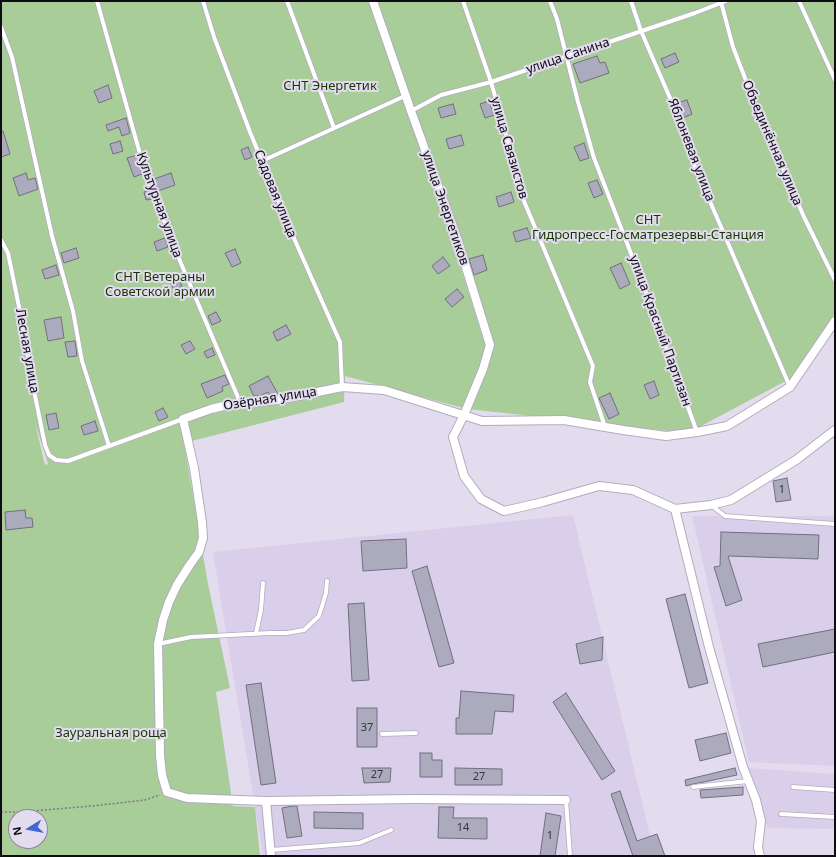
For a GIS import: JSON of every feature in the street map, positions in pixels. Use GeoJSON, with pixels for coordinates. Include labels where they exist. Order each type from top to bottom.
{"type":"FeatureCollection","features":[{"type":"Feature","properties":{"kind":"street","name":"улица Энергетиков"},"geometry":{"type":"LineString","coordinates":[[373,1],[457,238],[490,345],[484,369],[453,436],[464,476],[481,499],[504,511],[543,502],[599,486],[633,490],[675,509]]}},
{"type":"Feature","properties":{"kind":"street"},"geometry":{"type":"LineString","coordinates":[[790,387],[835,320]]}},
{"type":"Feature","properties":{"kind":"street","name":"Озёрная улица"},"geometry":{"type":"LineString","coordinates":[[183,419],[240,402],[278,400],[342,387],[384,390],[482,421],[564,420],[666,436],[727,426],[790,387]]}},
{"type":"Feature","properties":{"kind":"street"},"geometry":{"type":"LineString","coordinates":[[183,419],[194,468],[202,522],[202,538],[199,552],[177,585],[168,602],[162,620],[158,644],[160,755],[162,775],[167,792],[187,798],[266,801],[413,799],[566,800]]}},
{"type":"Feature","properties":{"kind":"street"},"geometry":{"type":"LineString","coordinates":[[760,856],[758,847],[761,821],[756,800],[748,781],[710,647],[675,509],[711,505],[731,500],[796,460],[835,430]]}},
{"type":"Feature","properties":{"kind":"street"},"geometry":{"type":"LineString","coordinates":[[266,801],[271,853]]}},
{"type":"Feature","properties":{"kind":"lane","name":"Культурная улица"},"geometry":{"type":"LineString","coordinates":[[97,1],[146,175],[180,261],[240,402]]}},
{"type":"Feature","properties":{"kind":"lane","name":"Садовая улица"},"geometry":{"type":"LineString","coordinates":[[203,1],[214,37],[262,161],[293,236],[340,342],[342,387]]}},
{"type":"Feature","properties":{"kind":"lane"},"geometry":{"type":"LineString","coordinates":[[287,1],[334,128]]}},
{"type":"Feature","properties":{"kind":"lane","name":"улица Связистов"},"geometry":{"type":"LineString","coordinates":[[463,1],[491,82],[512,156],[516,182],[593,366],[590,382],[605,427]]}},
{"type":"Feature","properties":{"kind":"lane","name":"улица Красный Партизан"},"geometry":{"type":"LineString","coordinates":[[550,1],[557,19],[594,158],[649,300],[697,432]]}},
{"type":"Feature","properties":{"kind":"lane","name":"Яблоневая улица"},"geometry":{"type":"LineString","coordinates":[[631,1],[641,31],[670,98],[693,162],[790,387]]}},
{"type":"Feature","properties":{"kind":"lane"},"geometry":{"type":"LineString","coordinates":[[799,1],[835,80]]}},
{"type":"Feature","properties":{"kind":"lane","name":"улица Санина"},"geometry":{"type":"LineString","coordinates":[[411,111],[441,95],[491,82],[695,13],[723,2]]}},
{"type":"Feature","properties":{"kind":"lane","name":"Объединённая улица"},"geometry":{"type":"LineString","coordinates":[[723,2],[733,47],[757,109],[804,217],[835,280]]}},
{"type":"Feature","properties":{"kind":"lane"},"geometry":{"type":"LineString","coordinates":[[1,27],[12,57],[52,236],[73,311],[82,361],[109,446]]}},
{"type":"Feature","properties":{"kind":"lane"},"geometry":{"type":"LineString","coordinates":[[262,161],[406,96]]}},
{"type":"Feature","properties":{"kind":"lane","name":"Лесная улица"},"geometry":{"type":"LineString","coordinates":[[1,240],[8,253],[15,283],[29,366],[45,445],[49,455],[56,460]]}},
{"type":"Feature","properties":{"kind":"lane","name":"Озёрная улица"},"geometry":{"type":"LineString","coordinates":[[56,460],[68,461],[84,456],[183,419]]}},
{"type":"Feature","properties":{"kind":"lane"},"geometry":{"type":"LineString","coordinates":[[711,505],[725,516],[835,524]]}},
{"type":"Feature","properties":{"kind":"lane"},"geometry":{"type":"LineString","coordinates":[[158,644],[191,637],[256,633],[287,633],[304,630],[320,616],[326,592],[327,580]]}},
{"type":"Feature","properties":{"kind":"lane"},"geometry":{"type":"LineString","coordinates":[[256,633],[261,610],[263,583]]}},
{"type":"Feature","properties":{"kind":"lane"},"geometry":{"type":"LineString","coordinates":[[382,734],[416,732]]}},
{"type":"Feature","properties":{"kind":"lane"},"geometry":{"type":"LineString","coordinates":[[693,788],[748,781]]}},
{"type":"Feature","properties":{"kind":"lane"},"geometry":{"type":"LineString","coordinates":[[793,787],[835,790]]}},
{"type":"Feature","properties":{"kind":"lane"},"geometry":{"type":"LineString","coordinates":[[566,800],[570,856]]}},
{"type":"Feature","properties":{"kind":"lane"},"geometry":{"type":"LineString","coordinates":[[781,814],[835,817]]}},
{"type":"Feature","properties":{"kind":"lane"},"geometry":{"type":"LineString","coordinates":[[271,853],[359,842],[391,830]]}},
{"type":"Feature","properties":{"kind":"path"},"geometry":{"type":"LineString","coordinates":[[1,812],[20,812],[92,806],[145,800],[167,792]]}},
{"type":"Feature","properties":{"kind":"shaded area"},"geometry":{"type":"Polygon","coordinates":[[[573,515],[655,856],[263,856],[213,552],[573,515]]]}},
{"type":"Feature","properties":{"kind":"shaded area"},"geometry":{"type":"Polygon","coordinates":[[[692,516],[835,516],[835,766],[749,762],[692,516]]]}},
{"type":"Feature","properties":{"kind":"shaded area"},"geometry":{"type":"Polygon","coordinates":[[[747,768],[835,774],[835,829],[768,828],[747,768]]]}},
{"type":"Feature","properties":{"kind":"green space"},"geometry":{"type":"Polygon","coordinates":[[[1,1],[835,1],[835,313],[799,374],[688,433],[467,409],[345,376],[344,402],[184,443],[208,584],[230,688],[216,692],[233,806],[255,807],[260,856],[1,856],[1,1]],[[421,142],[487,351],[490,345],[421,142]],[[35,423],[45,465],[48,464],[35,423]]]}},
{"type":"Feature","properties":{"kind":"building"},"geometry":{"type":"Polygon","coordinates":[[[675,53],[679,62],[665,68],[661,59],[675,53]]]}},
{"type":"Feature","properties":{"kind":"building"},"geometry":{"type":"Polygon","coordinates":[[[597,56],[600,63],[605,62],[609,73],[580,83],[573,64],[597,56]]]}},
{"type":"Feature","properties":{"kind":"building"},"geometry":{"type":"Polygon","coordinates":[[[108,85],[112,98],[99,103],[94,91],[108,85]]]}},
{"type":"Feature","properties":{"kind":"building"},"geometry":{"type":"Polygon","coordinates":[[[687,100],[692,114],[683,118],[677,103],[687,100]]]}},
{"type":"Feature","properties":{"kind":"building"},"geometry":{"type":"Polygon","coordinates":[[[489,101],[494,115],[485,118],[480,104],[489,101]]]}},
{"type":"Feature","properties":{"kind":"building"},"geometry":{"type":"Polygon","coordinates":[[[453,104],[456,114],[441,118],[438,108],[453,104]]]}},
{"type":"Feature","properties":{"kind":"building"},"geometry":{"type":"Polygon","coordinates":[[[126,118],[130,133],[122,136],[119,127],[108,131],[106,125],[126,118]]]}},
{"type":"Feature","properties":{"kind":"building"},"geometry":{"type":"Polygon","coordinates":[[[1,131],[3,131],[10,154],[1,157],[1,131]]]}},
{"type":"Feature","properties":{"kind":"building"},"geometry":{"type":"Polygon","coordinates":[[[461,135],[464,145],[449,149],[446,139],[461,135]]]}},
{"type":"Feature","properties":{"kind":"building"},"geometry":{"type":"Polygon","coordinates":[[[120,141],[123,151],[113,154],[110,144],[120,141]]]}},
{"type":"Feature","properties":{"kind":"building"},"geometry":{"type":"Polygon","coordinates":[[[584,143],[589,158],[580,161],[574,147],[584,143]]]}},
{"type":"Feature","properties":{"kind":"building"},"geometry":{"type":"Polygon","coordinates":[[[248,147],[252,157],[245,160],[241,150],[248,147]]]}},
{"type":"Feature","properties":{"kind":"building"},"geometry":{"type":"Polygon","coordinates":[[[137,155],[142,174],[134,177],[127,158],[137,155]]]}},
{"type":"Feature","properties":{"kind":"building"},"geometry":{"type":"Polygon","coordinates":[[[26,173],[28,180],[35,178],[38,189],[19,196],[13,178],[26,173]]]}},
{"type":"Feature","properties":{"kind":"building"},"geometry":{"type":"Polygon","coordinates":[[[171,173],[175,185],[158,191],[154,179],[171,173]]]}},
{"type":"Feature","properties":{"kind":"building"},"geometry":{"type":"Polygon","coordinates":[[[597,180],[603,194],[594,198],[588,183],[597,180]]]}},
{"type":"Feature","properties":{"kind":"building"},"geometry":{"type":"Polygon","coordinates":[[[148,191],[152,199],[146,200],[144,192],[148,191]]]}},
{"type":"Feature","properties":{"kind":"building"},"geometry":{"type":"Polygon","coordinates":[[[511,192],[514,202],[499,207],[496,197],[511,192]]]}},
{"type":"Feature","properties":{"kind":"building"},"geometry":{"type":"Polygon","coordinates":[[[527,228],[531,238],[516,242],[513,232],[527,228]]]}},
{"type":"Feature","properties":{"kind":"building"},"geometry":{"type":"Polygon","coordinates":[[[165,238],[168,247],[157,251],[154,242],[165,238]]]}},
{"type":"Feature","properties":{"kind":"building"},"geometry":{"type":"Polygon","coordinates":[[[76,248],[79,258],[64,263],[61,253],[76,248]]]}},
{"type":"Feature","properties":{"kind":"building"},"geometry":{"type":"Polygon","coordinates":[[[235,249],[241,263],[232,267],[225,253],[235,249]]]}},
{"type":"Feature","properties":{"kind":"building"},"geometry":{"type":"Polygon","coordinates":[[[483,255],[487,270],[474,275],[469,259],[483,255]]]}},
{"type":"Feature","properties":{"kind":"building"},"geometry":{"type":"Polygon","coordinates":[[[443,257],[450,266],[438,274],[432,266],[443,257]]]}},
{"type":"Feature","properties":{"kind":"building"},"geometry":{"type":"Polygon","coordinates":[[[621,263],[630,284],[620,289],[610,268],[621,263]]]}},
{"type":"Feature","properties":{"kind":"building"},"geometry":{"type":"Polygon","coordinates":[[[56,265],[59,275],[45,279],[42,270],[56,265]]]}},
{"type":"Feature","properties":{"kind":"building"},"geometry":{"type":"Polygon","coordinates":[[[179,279],[182,286],[174,290],[171,283],[179,279]]]}},
{"type":"Feature","properties":{"kind":"building"},"geometry":{"type":"Polygon","coordinates":[[[457,289],[464,297],[452,307],[445,299],[457,289]]]}},
{"type":"Feature","properties":{"kind":"building"},"geometry":{"type":"Polygon","coordinates":[[[216,312],[221,321],[212,325],[208,316],[216,312]]]}},
{"type":"Feature","properties":{"kind":"building"},"geometry":{"type":"Polygon","coordinates":[[[61,317],[64,338],[48,341],[44,320],[61,317]]]}},
{"type":"Feature","properties":{"kind":"building"},"geometry":{"type":"Polygon","coordinates":[[[286,325],[291,334],[277,341],[273,332],[286,325]]]}},
{"type":"Feature","properties":{"kind":"building"},"geometry":{"type":"Polygon","coordinates":[[[75,341],[77,356],[68,357],[65,342],[75,341]]]}},
{"type":"Feature","properties":{"kind":"building"},"geometry":{"type":"Polygon","coordinates":[[[190,341],[195,349],[186,354],[181,345],[190,341]]]}},
{"type":"Feature","properties":{"kind":"building"},"geometry":{"type":"Polygon","coordinates":[[[212,348],[215,355],[207,358],[204,352],[212,348]]]}},
{"type":"Feature","properties":{"kind":"building"},"geometry":{"type":"Polygon","coordinates":[[[225,375],[229,384],[222,387],[223,391],[207,398],[201,384],[225,375]]]}},
{"type":"Feature","properties":{"kind":"building"},"geometry":{"type":"Polygon","coordinates":[[[268,376],[278,394],[270,395],[268,392],[260,396],[254,396],[249,386],[268,376]]]}},
{"type":"Feature","properties":{"kind":"building"},"geometry":{"type":"Polygon","coordinates":[[[654,381],[659,395],[650,399],[644,385],[654,381]]]}},
{"type":"Feature","properties":{"kind":"building"},"geometry":{"type":"Polygon","coordinates":[[[610,393],[619,414],[609,419],[599,398],[610,393]]]}},
{"type":"Feature","properties":{"kind":"building"},"geometry":{"type":"Polygon","coordinates":[[[163,408],[168,417],[159,421],[155,412],[163,408]]]}},
{"type":"Feature","properties":{"kind":"building"},"geometry":{"type":"Polygon","coordinates":[[[56,413],[59,428],[49,430],[46,415],[56,413]]]}},
{"type":"Feature","properties":{"kind":"building"},"geometry":{"type":"Polygon","coordinates":[[[95,421],[98,431],[84,435],[81,426],[95,421]]]}},
{"type":"Feature","properties":{"kind":"building"},"geometry":{"type":"Polygon","coordinates":[[[787,478],[791,500],[776,502],[773,481],[787,478]]]}},
{"type":"Feature","properties":{"kind":"building"},"geometry":{"type":"Polygon","coordinates":[[[25,510],[26,518],[32,518],[33,527],[6,530],[5,512],[25,510]]]}},
{"type":"Feature","properties":{"kind":"building"},"geometry":{"type":"Polygon","coordinates":[[[721,532],[819,535],[818,559],[728,556],[742,600],[726,606],[714,567],[720,566],[721,532]]]}},
{"type":"Feature","properties":{"kind":"building"},"geometry":{"type":"Polygon","coordinates":[[[406,539],[407,568],[363,571],[361,541],[406,539]]]}},
{"type":"Feature","properties":{"kind":"building"},"geometry":{"type":"Polygon","coordinates":[[[427,566],[454,663],[439,667],[412,571],[427,566]]]}},
{"type":"Feature","properties":{"kind":"building"},"geometry":{"type":"Polygon","coordinates":[[[685,594],[708,683],[689,688],[666,599],[685,594]]]}},
{"type":"Feature","properties":{"kind":"building"},"geometry":{"type":"Polygon","coordinates":[[[364,603],[369,680],[352,681],[348,604],[364,603]]]}},
{"type":"Feature","properties":{"kind":"building"},"geometry":{"type":"Polygon","coordinates":[[[835,629],[835,652],[763,667],[758,644],[835,629]]]}},
{"type":"Feature","properties":{"kind":"building"},"geometry":{"type":"Polygon","coordinates":[[[603,637],[602,660],[580,664],[576,644],[603,637]]]}},
{"type":"Feature","properties":{"kind":"building"},"geometry":{"type":"Polygon","coordinates":[[[261,683],[276,783],[261,785],[246,685],[261,683]]]}},
{"type":"Feature","properties":{"kind":"building"},"geometry":{"type":"Polygon","coordinates":[[[461,691],[514,695],[513,712],[495,711],[492,734],[456,734],[456,718],[459,718],[461,691]]]}},
{"type":"Feature","properties":{"kind":"building"},"geometry":{"type":"Polygon","coordinates":[[[566,693],[615,771],[602,780],[553,702],[566,693]]]}},
{"type":"Feature","properties":{"kind":"building"},"geometry":{"type":"Polygon","coordinates":[[[357,708],[377,708],[377,747],[357,747],[357,708]]]}},
{"type":"Feature","properties":{"kind":"building"},"geometry":{"type":"Polygon","coordinates":[[[726,733],[731,753],[700,761],[695,740],[726,733]]]}},
{"type":"Feature","properties":{"kind":"building"},"geometry":{"type":"Polygon","coordinates":[[[420,753],[432,753],[432,760],[442,760],[442,777],[420,777],[420,753]]]}},
{"type":"Feature","properties":{"kind":"building"},"geometry":{"type":"Polygon","coordinates":[[[362,768],[391,768],[390,782],[364,783],[362,768]]]}},
{"type":"Feature","properties":{"kind":"building"},"geometry":{"type":"Polygon","coordinates":[[[455,768],[502,769],[502,785],[455,785],[455,768]]]}},
{"type":"Feature","properties":{"kind":"building"},"geometry":{"type":"Polygon","coordinates":[[[735,768],[737,775],[686,786],[685,780],[735,768]]]}},
{"type":"Feature","properties":{"kind":"building"},"geometry":{"type":"Polygon","coordinates":[[[743,787],[743,795],[701,798],[700,790],[743,787]]]}},
{"type":"Feature","properties":{"kind":"building"},"geometry":{"type":"Polygon","coordinates":[[[620,791],[637,841],[657,834],[665,856],[633,856],[611,794],[620,791]]]}},
{"type":"Feature","properties":{"kind":"building"},"geometry":{"type":"Polygon","coordinates":[[[297,806],[302,836],[287,838],[282,808],[297,806]]]}},
{"type":"Feature","properties":{"kind":"building"},"geometry":{"type":"Polygon","coordinates":[[[439,807],[454,807],[453,818],[487,818],[487,839],[438,838],[439,807]]]}},
{"type":"Feature","properties":{"kind":"building"},"geometry":{"type":"Polygon","coordinates":[[[314,812],[363,813],[363,829],[314,828],[314,812]]]}},
{"type":"Feature","properties":{"kind":"building"},"geometry":{"type":"Polygon","coordinates":[[[546,813],[561,816],[555,856],[540,856],[546,813]]]}},
{"type":"Feature","properties":{"kind":"park label","name":"СНТ Энергетик"},"geometry":{"type":"Point","coordinates":[330,86]}},
{"type":"Feature","properties":{"kind":"park label","name":"СНТ Гидропресс-Госматрезервы-Станция"},"geometry":{"type":"Point","coordinates":[648,228]}},
{"type":"Feature","properties":{"kind":"park label","name":"СНТ Ветераны Советской армии"},"geometry":{"type":"Point","coordinates":[160,284]}},
{"type":"Feature","properties":{"kind":"park label","name":"Зауральная роща"},"geometry":{"type":"Point","coordinates":[111,733]}}]}
